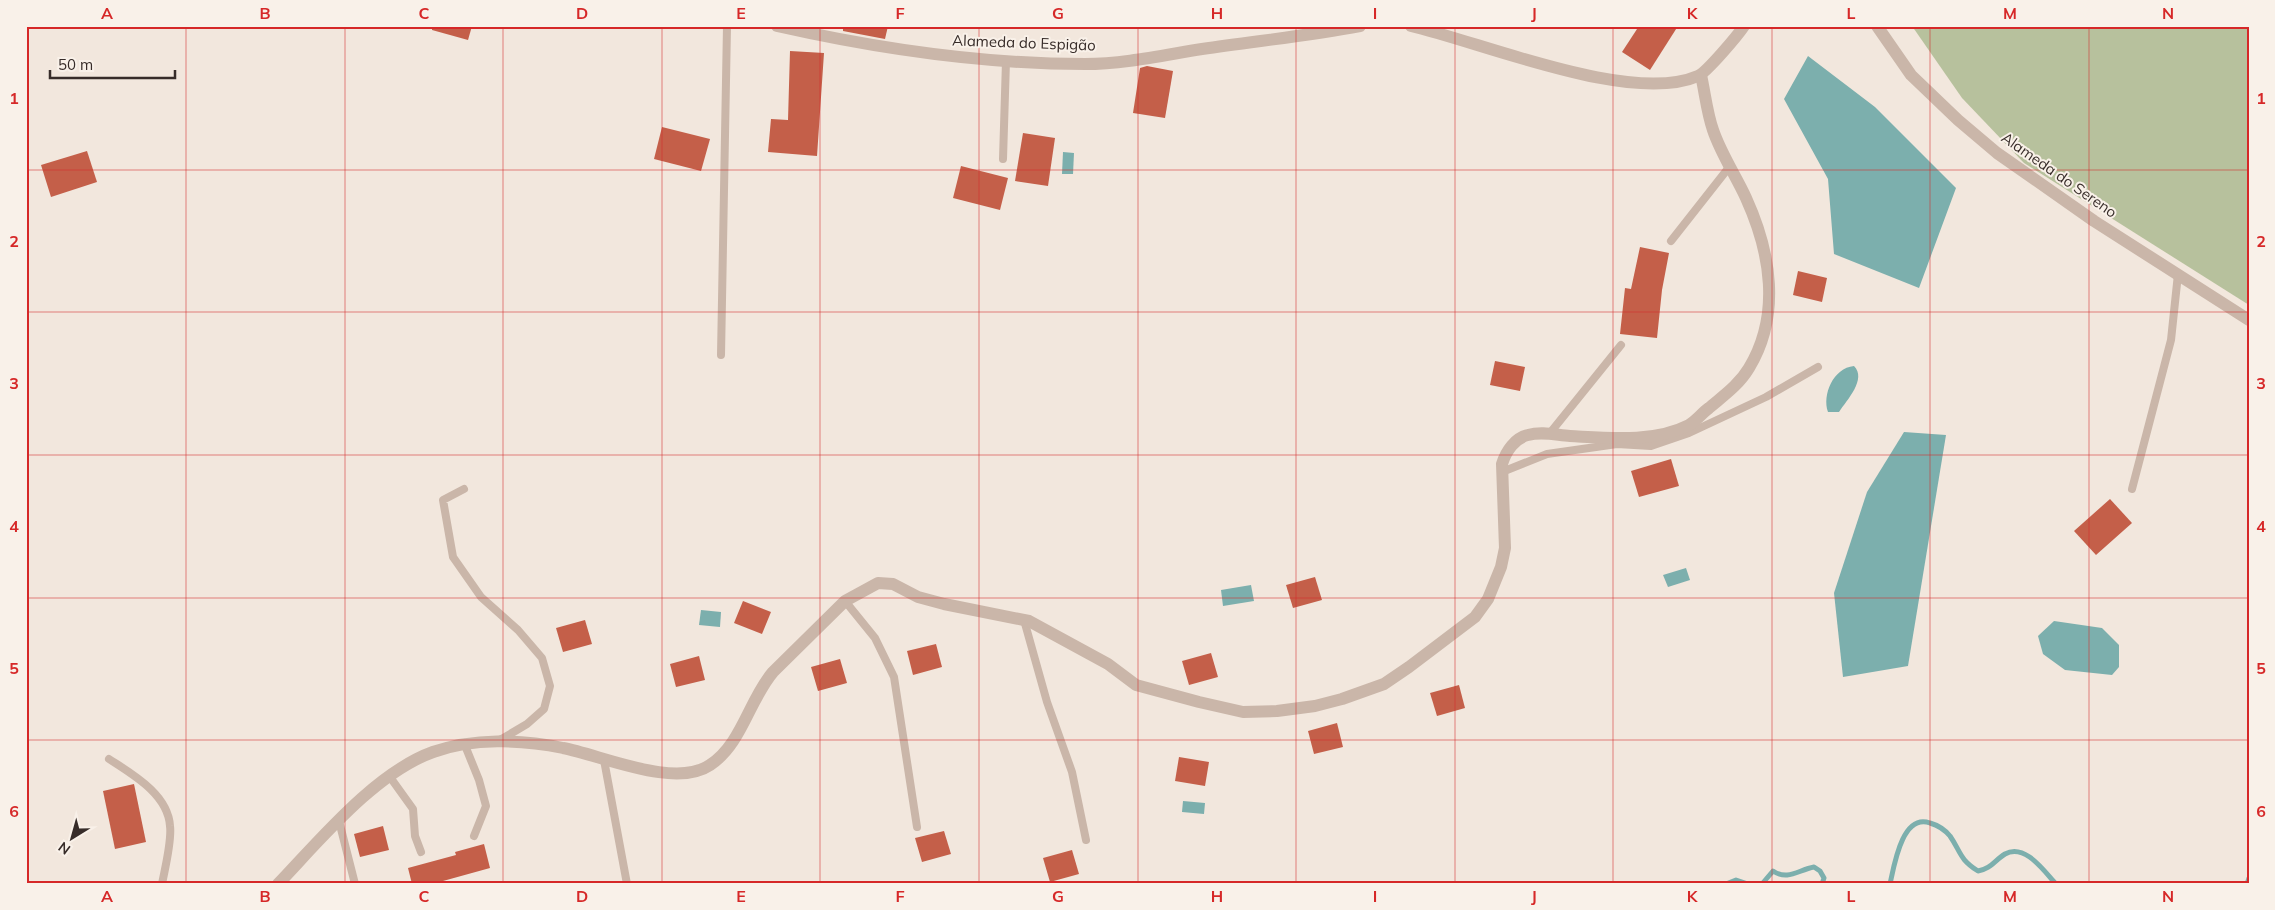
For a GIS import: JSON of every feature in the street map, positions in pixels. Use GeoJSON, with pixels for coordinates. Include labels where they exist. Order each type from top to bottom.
{"type":"FeatureCollection","features":[{"type":"Feature","properties":{"kind":"street","name":"Alameda do Espigão"},"geometry":{"type":"LineString","coordinates":[[777,26],[877,48],[936,56],[1087,64],[1313,35],[1360,26]]}},
{"type":"Feature","properties":{"kind":"street"},"geometry":{"type":"LineString","coordinates":[[1411,26],[1562,69],[1629,83],[1676,84],[1701,75],[1744,26]]}},
{"type":"Feature","properties":{"kind":"street","name":"Alameda do Sereno"},"geometry":{"type":"LineString","coordinates":[[1877,26],[1911,75],[1958,120],[1997,153],[2094,222],[2249,320]]}},
{"type":"Feature","properties":{"kind":"street"},"geometry":{"type":"LineString","coordinates":[[278,884],[357,803],[390,777],[431,753],[464,743],[498,741],[562,747],[604,760],[663,772],[695,771],[710,766],[728,750],[764,683],[845,601],[878,582],[893,584],[918,597],[1029,621],[1108,664],[1136,685],[1243,712],[1277,711],[1315,706],[1342,699],[1384,684],[1475,617],[1488,599],[1501,567],[1505,548],[1502,464],[1506,452],[1520,438],[1529,434],[1550,433],[1619,437],[1652,436],[1673,431],[1691,424],[1730,391],[1748,370],[1764,336],[1771,287],[1766,259],[1750,209],[1713,131],[1701,75]]}},
{"type":"Feature","properties":{"kind":"lane"},"geometry":{"type":"LineString","coordinates":[[721,354],[727,26]]}},
{"type":"Feature","properties":{"kind":"lane"},"geometry":{"type":"LineString","coordinates":[[1003,159],[1006,61]]}},
{"type":"Feature","properties":{"kind":"lane"},"geometry":{"type":"LineString","coordinates":[[1671,241],[1730,166]]}},
{"type":"Feature","properties":{"kind":"lane"},"geometry":{"type":"LineString","coordinates":[[2132,489],[2171,340],[2178,274]]}},
{"type":"Feature","properties":{"kind":"lane"},"geometry":{"type":"LineString","coordinates":[[1550,433],[1622,345]]}},
{"type":"Feature","properties":{"kind":"lane"},"geometry":{"type":"LineString","coordinates":[[1502,472],[1548,454],[1617,444],[1651,446],[1689,433],[1766,397],[1818,367]]}},
{"type":"Feature","properties":{"kind":"lane"},"geometry":{"type":"LineString","coordinates":[[464,489],[443,500],[453,557],[481,596],[518,630],[542,658],[550,686],[544,709],[527,724],[498,741]]}},
{"type":"Feature","properties":{"kind":"lane"},"geometry":{"type":"LineString","coordinates":[[845,601],[875,638],[894,677],[917,827]]}},
{"type":"Feature","properties":{"kind":"lane"},"geometry":{"type":"LineString","coordinates":[[1024,620],[1048,702],[1072,772],[1086,840]]}},
{"type":"Feature","properties":{"kind":"lane"},"geometry":{"type":"LineString","coordinates":[[464,743],[479,780],[486,806],[474,836]]}},
{"type":"Feature","properties":{"kind":"lane"},"geometry":{"type":"LineString","coordinates":[[109,759],[142,781],[163,804],[170,825],[162,884]]}},
{"type":"Feature","properties":{"kind":"lane"},"geometry":{"type":"LineString","coordinates":[[604,760],[627,884]]}},
{"type":"Feature","properties":{"kind":"lane"},"geometry":{"type":"LineString","coordinates":[[390,777],[413,809],[415,836],[421,852]]}},
{"type":"Feature","properties":{"kind":"lane"},"geometry":{"type":"LineString","coordinates":[[339,821],[356,884]]}},
{"type":"Feature","properties":{"kind":"green space"},"geometry":{"type":"Polygon","coordinates":[[[1912,26],[2249,26],[2249,305],[2024,163],[1962,98],[1912,26]]]}},
{"type":"Feature","properties":{"kind":"water"},"geometry":{"type":"Polygon","coordinates":[[[1808,56],[1875,107],[1956,188],[1919,288],[1834,254],[1828,179],[1784,99],[1808,56]]]}},
{"type":"Feature","properties":{"kind":"water"},"geometry":{"type":"Polygon","coordinates":[[[1063,152],[1074,153],[1073,174],[1062,174],[1063,152]]]}},
{"type":"Feature","properties":{"kind":"water"},"geometry":{"type":"Polygon","coordinates":[[[1854,366],[1858,377],[1851,396],[1839,412],[1828,412],[1827,398],[1831,383],[1840,372],[1854,366]]]}},
{"type":"Feature","properties":{"kind":"water"},"geometry":{"type":"Polygon","coordinates":[[[1904,432],[1946,435],[1908,666],[1843,677],[1834,593],[1867,492],[1904,432]]]}},
{"type":"Feature","properties":{"kind":"water"},"geometry":{"type":"Polygon","coordinates":[[[1686,568],[1690,580],[1668,587],[1663,575],[1686,568]]]}},
{"type":"Feature","properties":{"kind":"water"},"geometry":{"type":"Polygon","coordinates":[[[1251,585],[1254,601],[1223,606],[1221,590],[1251,585]]]}},
{"type":"Feature","properties":{"kind":"water"},"geometry":{"type":"Polygon","coordinates":[[[701,610],[721,612],[720,627],[699,625],[701,610]]]}},
{"type":"Feature","properties":{"kind":"water"},"geometry":{"type":"Polygon","coordinates":[[[2054,621],[2102,628],[2119,645],[2119,667],[2112,675],[2065,670],[2043,654],[2038,636],[2054,621]]]}},
{"type":"Feature","properties":{"kind":"water"},"geometry":{"type":"Polygon","coordinates":[[[1183,801],[1205,803],[1204,814],[1182,812],[1183,801]]]}},
{"type":"Feature","properties":{"kind":"building"},"geometry":{"type":"Polygon","coordinates":[[[432,26],[472,26],[468,40],[432,30],[432,26]]]}},
{"type":"Feature","properties":{"kind":"building"},"geometry":{"type":"Polygon","coordinates":[[[843,26],[888,26],[885,39],[843,31],[843,26]]]}},
{"type":"Feature","properties":{"kind":"building"},"geometry":{"type":"Polygon","coordinates":[[[1639,26],[1678,26],[1650,70],[1622,52],[1639,26]]]}},
{"type":"Feature","properties":{"kind":"building"},"geometry":{"type":"Polygon","coordinates":[[[790,51],[824,53],[817,156],[768,152],[771,119],[788,120],[790,51]]]}},
{"type":"Feature","properties":{"kind":"building"},"geometry":{"type":"Polygon","coordinates":[[[1147,66],[1173,71],[1165,118],[1133,113],[1140,68],[1147,66]]]}},
{"type":"Feature","properties":{"kind":"building"},"geometry":{"type":"Polygon","coordinates":[[[662,127],[710,139],[701,171],[654,159],[662,127]]]}},
{"type":"Feature","properties":{"kind":"building"},"geometry":{"type":"Polygon","coordinates":[[[1023,133],[1055,138],[1048,186],[1015,181],[1023,133]]]}},
{"type":"Feature","properties":{"kind":"building"},"geometry":{"type":"Polygon","coordinates":[[[87,151],[97,182],[51,197],[41,165],[87,151]]]}},
{"type":"Feature","properties":{"kind":"building"},"geometry":{"type":"Polygon","coordinates":[[[961,166],[1008,178],[1000,210],[953,198],[961,166]]]}},
{"type":"Feature","properties":{"kind":"building"},"geometry":{"type":"Polygon","coordinates":[[[1640,247],[1669,253],[1662,290],[1657,338],[1620,334],[1625,288],[1631,289],[1640,247]]]}},
{"type":"Feature","properties":{"kind":"building"},"geometry":{"type":"Polygon","coordinates":[[[1798,271],[1827,278],[1822,302],[1793,295],[1798,271]]]}},
{"type":"Feature","properties":{"kind":"building"},"geometry":{"type":"Polygon","coordinates":[[[1495,361],[1525,367],[1520,391],[1490,385],[1495,361]]]}},
{"type":"Feature","properties":{"kind":"building"},"geometry":{"type":"Polygon","coordinates":[[[1671,459],[1679,486],[1639,497],[1631,471],[1671,459]]]}},
{"type":"Feature","properties":{"kind":"building"},"geometry":{"type":"Polygon","coordinates":[[[2110,499],[2132,523],[2096,555],[2074,531],[2110,499]]]}},
{"type":"Feature","properties":{"kind":"building"},"geometry":{"type":"Polygon","coordinates":[[[1315,577],[1322,600],[1293,608],[1286,585],[1315,577]]]}},
{"type":"Feature","properties":{"kind":"building"},"geometry":{"type":"Polygon","coordinates":[[[743,601],[771,612],[762,634],[734,623],[743,601]]]}},
{"type":"Feature","properties":{"kind":"building"},"geometry":{"type":"Polygon","coordinates":[[[585,620],[592,644],[563,652],[556,628],[585,620]]]}},
{"type":"Feature","properties":{"kind":"building"},"geometry":{"type":"Polygon","coordinates":[[[936,644],[942,667],[913,675],[907,651],[936,644]]]}},
{"type":"Feature","properties":{"kind":"building"},"geometry":{"type":"Polygon","coordinates":[[[1211,653],[1218,677],[1189,685],[1182,661],[1211,653]]]}},
{"type":"Feature","properties":{"kind":"building"},"geometry":{"type":"Polygon","coordinates":[[[699,656],[705,680],[676,687],[670,664],[699,656]]]}},
{"type":"Feature","properties":{"kind":"building"},"geometry":{"type":"Polygon","coordinates":[[[840,659],[847,683],[818,691],[811,667],[840,659]]]}},
{"type":"Feature","properties":{"kind":"building"},"geometry":{"type":"Polygon","coordinates":[[[1459,685],[1465,708],[1437,716],[1430,693],[1459,685]]]}},
{"type":"Feature","properties":{"kind":"building"},"geometry":{"type":"Polygon","coordinates":[[[1337,723],[1343,747],[1314,754],[1308,731],[1337,723]]]}},
{"type":"Feature","properties":{"kind":"building"},"geometry":{"type":"Polygon","coordinates":[[[1179,757],[1209,762],[1205,786],[1175,781],[1179,757]]]}},
{"type":"Feature","properties":{"kind":"building"},"geometry":{"type":"Polygon","coordinates":[[[134,784],[146,842],[115,849],[103,791],[134,784]]]}},
{"type":"Feature","properties":{"kind":"building"},"geometry":{"type":"Polygon","coordinates":[[[383,826],[389,850],[360,857],[354,834],[383,826]]]}},
{"type":"Feature","properties":{"kind":"building"},"geometry":{"type":"Polygon","coordinates":[[[944,831],[951,854],[922,862],[915,838],[944,831]]]}},
{"type":"Feature","properties":{"kind":"building"},"geometry":{"type":"Polygon","coordinates":[[[484,844],[490,868],[443,881],[443,884],[412,884],[408,868],[456,855],[455,852],[484,844]]]}},
{"type":"Feature","properties":{"kind":"building"},"geometry":{"type":"Polygon","coordinates":[[[1072,850],[1079,874],[1050,882],[1043,858],[1072,850]]]}},
{"type":"Feature","properties":{"kind":"waterway"},"geometry":{"type":"LineString","coordinates":[[1890,884],[1901,843],[1912,826],[1920,822],[1933,824],[1946,832],[1964,859],[1978,871],[1990,866],[2005,854],[2020,852],[2034,860],[2056,884]]}},
{"type":"Feature","properties":{"kind":"waterway"},"geometry":{"type":"LineString","coordinates":[[1762,884],[1773,871],[1778,874],[1788,875],[1814,867],[1820,871],[1824,878],[1822,884]]}},
{"type":"Feature","properties":{"kind":"waterway"},"geometry":{"type":"LineString","coordinates":[[2247,884],[2249,878]]}},
{"type":"Feature","properties":{"kind":"waterway"},"geometry":{"type":"LineString","coordinates":[[1726,884],[1736,880],[1748,884]]}}]}
